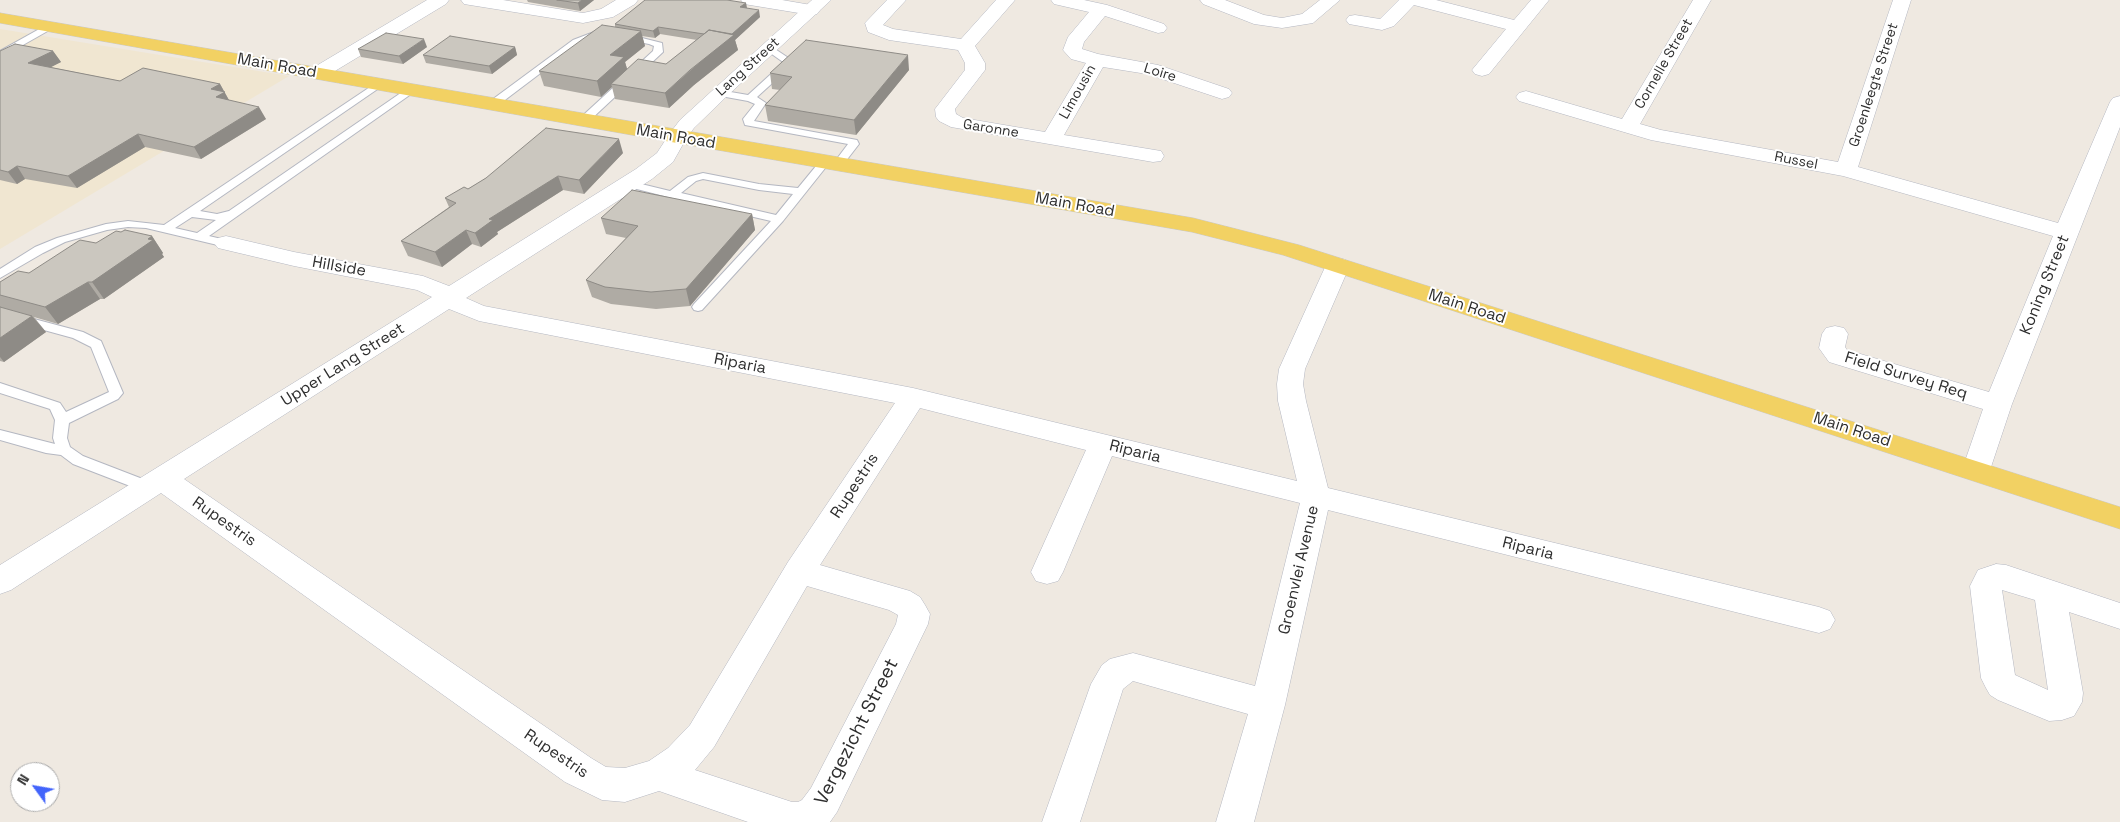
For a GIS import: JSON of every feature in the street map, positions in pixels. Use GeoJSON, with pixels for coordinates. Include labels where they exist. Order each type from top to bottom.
{"type":"FeatureCollection","features":[{"type":"Feature","properties":{"kind":"main road","name":"Main Road"},"geometry":{"type":"LineString","coordinates":[[0,18],[677,138],[1193,225],[1291,250],[2120,518]]}},
{"type":"Feature","properties":{"kind":"street"},"geometry":{"type":"LineString","coordinates":[[318,73],[440,0]]}},
{"type":"Feature","properties":{"kind":"street"},"geometry":{"type":"LineString","coordinates":[[470,0],[583,18],[608,13],[629,0]]}},
{"type":"Feature","properties":{"kind":"street"},"geometry":{"type":"LineString","coordinates":[[750,0],[817,5]]}},
{"type":"Feature","properties":{"kind":"street"},"geometry":{"type":"LineString","coordinates":[[897,0],[879,17],[874,24],[874,28],[889,34],[965,45],[1006,0]]}},
{"type":"Feature","properties":{"kind":"street"},"geometry":{"type":"LineString","coordinates":[[1060,0],[1101,9],[1158,28]]}},
{"type":"Feature","properties":{"kind":"street"},"geometry":{"type":"LineString","coordinates":[[1209,0],[1260,20],[1282,23],[1308,19],[1331,0]]}},
{"type":"Feature","properties":{"kind":"street"},"geometry":{"type":"LineString","coordinates":[[1355,20],[1378,25],[1385,24],[1409,0]]}},
{"type":"Feature","properties":{"kind":"street"},"geometry":{"type":"LineString","coordinates":[[1415,0],[1518,27]]}},
{"type":"Feature","properties":{"kind":"street"},"geometry":{"type":"LineString","coordinates":[[1482,70],[1540,0]]}},
{"type":"Feature","properties":{"kind":"street","name":"Cornelle Street"},"geometry":{"type":"LineString","coordinates":[[1627,128],[1702,0]]}},
{"type":"Feature","properties":{"kind":"street","name":"Groenleegte Street"},"geometry":{"type":"LineString","coordinates":[[1846,170],[1902,0]]}},
{"type":"Feature","properties":{"kind":"street","name":"Lang Street"},"geometry":{"type":"LineString","coordinates":[[677,138],[687,124],[719,93],[817,5]]}},
{"type":"Feature","properties":{"kind":"street","name":"Limousin"},"geometry":{"type":"LineString","coordinates":[[1052,138],[1097,60],[1078,55],[1072,50],[1075,41],[1101,9]]}},
{"type":"Feature","properties":{"kind":"street","name":"Garonne"},"geometry":{"type":"LineString","coordinates":[[965,45],[975,63],[975,70],[945,109],[946,117],[958,124],[1153,156]]}},
{"type":"Feature","properties":{"kind":"street","name":"Loire"},"geometry":{"type":"LineString","coordinates":[[1097,60],[1151,69],[1222,93]]}},
{"type":"Feature","properties":{"kind":"street","name":"Russel"},"geometry":{"type":"LineString","coordinates":[[1526,97],[1627,128],[1684,142],[1846,170],[2066,232]]}},
{"type":"Feature","properties":{"kind":"street","name":"Koning Street"},"geometry":{"type":"LineString","coordinates":[[1976,470],[1998,404],[2120,102]]}},
{"type":"Feature","properties":{"kind":"street","name":"Upper Lang Street"},"geometry":{"type":"LineString","coordinates":[[0,581],[629,184],[665,157],[677,138]]}},
{"type":"Feature","properties":{"kind":"street","name":"Hillside"},"geometry":{"type":"LineString","coordinates":[[226,243],[294,259],[408,280],[437,289],[449,298]]}},
{"type":"Feature","properties":{"kind":"street","name":"Groenvlei Avenue"},"geometry":{"type":"LineString","coordinates":[[1235,822],[1268,705],[1316,497],[1292,400],[1290,384],[1292,369],[1338,265]]}},
{"type":"Feature","properties":{"kind":"street","name":"Riparia"},"geometry":{"type":"LineString","coordinates":[[449,298],[463,307],[479,313],[913,397],[1819,620]]}},
{"type":"Feature","properties":{"kind":"street","name":"Field Survey Req"},"geometry":{"type":"LineString","coordinates":[[1835,334],[1832,348],[1838,356],[1998,404]]}},
{"type":"Feature","properties":{"kind":"street","name":"Rupestris"},"geometry":{"type":"LineString","coordinates":[[155,483],[578,770],[602,783],[626,785],[659,774],[681,760],[702,736],[799,572],[913,397]]}},
{"type":"Feature","properties":{"kind":"street"},"geometry":{"type":"LineString","coordinates":[[1047,572],[1103,444]]}},
{"type":"Feature","properties":{"kind":"street","name":"Vergezicht Street"},"geometry":{"type":"LineString","coordinates":[[659,774],[792,820],[804,820],[815,812],[824,800],[912,624],[914,614],[909,606],[899,600],[799,572]]}},
{"type":"Feature","properties":{"kind":"street"},"geometry":{"type":"LineString","coordinates":[[2050,592],[2120,616]]}},
{"type":"Feature","properties":{"kind":"street"},"geometry":{"type":"LineString","coordinates":[[1061,822],[1108,684],[1114,675],[1122,669],[1133,667],[1268,705]]}},
{"type":"Feature","properties":{"kind":"lane"},"geometry":{"type":"LineString","coordinates":[[0,55],[50,26]]}},
{"type":"Feature","properties":{"kind":"lane"},"geometry":{"type":"LineString","coordinates":[[493,104],[563,50],[585,37],[594,34],[608,34],[659,45],[658,52],[583,121]]}},
{"type":"Feature","properties":{"kind":"lane"},"geometry":{"type":"LineString","coordinates":[[750,98],[789,63],[769,48]]}},
{"type":"Feature","properties":{"kind":"lane"},"geometry":{"type":"LineString","coordinates":[[166,229],[379,84]]}},
{"type":"Feature","properties":{"kind":"lane"},"geometry":{"type":"LineString","coordinates":[[199,237],[411,90]]}},
{"type":"Feature","properties":{"kind":"lane"},"geometry":{"type":"LineString","coordinates":[[698,307],[779,219],[800,192],[854,144],[853,142],[749,123],[748,119],[761,103],[750,98],[719,93]]}},
{"type":"Feature","properties":{"kind":"lane"},"geometry":{"type":"LineString","coordinates":[[672,195],[692,179],[703,176],[759,187],[800,192]]}},
{"type":"Feature","properties":{"kind":"lane"},"geometry":{"type":"LineString","coordinates":[[629,184],[779,219]]}},
{"type":"Feature","properties":{"kind":"lane"},"geometry":{"type":"LineString","coordinates":[[191,213],[217,216],[233,213]]}},
{"type":"Feature","properties":{"kind":"lane"},"geometry":{"type":"LineString","coordinates":[[0,274],[39,250],[61,240],[83,233],[128,224],[146,225],[226,243]]}},
{"type":"Feature","properties":{"kind":"lane"},"geometry":{"type":"LineString","coordinates":[[0,314],[78,335],[96,344],[116,392],[113,396],[62,420]]}},
{"type":"Feature","properties":{"kind":"lane"},"geometry":{"type":"LineString","coordinates":[[0,388],[55,406],[62,420],[60,438],[64,450]]}},
{"type":"Feature","properties":{"kind":"lane"},"geometry":{"type":"LineString","coordinates":[[0,435],[46,448],[64,450],[78,460],[155,483]]}},
{"type":"Feature","properties":{"kind":"shaded area"},"geometry":{"type":"Polygon","coordinates":[[[0,29],[289,76],[0,249],[0,29]]]}},
{"type":"Feature","properties":{"kind":"building"},"geometry":{"type":"Polygon","coordinates":[[[557,0],[582,0],[578,3],[557,0]]]}},
{"type":"Feature","properties":{"kind":"building"},"geometry":{"type":"Polygon","coordinates":[[[645,0],[727,0],[746,3],[740,7],[759,10],[732,34],[709,30],[704,34],[658,27],[653,31],[615,24],[645,0]]]}},
{"type":"Feature","properties":{"kind":"building"},"geometry":{"type":"Polygon","coordinates":[[[602,25],[641,31],[610,55],[624,57],[597,81],[539,71],[602,25]]]}},
{"type":"Feature","properties":{"kind":"building"},"geometry":{"type":"Polygon","coordinates":[[[709,30],[734,35],[690,70],[665,93],[611,84],[638,59],[666,64],[709,30]]]}},
{"type":"Feature","properties":{"kind":"building"},"geometry":{"type":"Polygon","coordinates":[[[386,33],[424,39],[399,56],[358,49],[386,33]]]}},
{"type":"Feature","properties":{"kind":"building"},"geometry":{"type":"Polygon","coordinates":[[[450,36],[515,47],[489,66],[423,55],[450,36]]]}},
{"type":"Feature","properties":{"kind":"building"},"geometry":{"type":"Polygon","coordinates":[[[806,40],[908,55],[854,120],[765,105],[792,77],[770,73],[806,40]]]}},
{"type":"Feature","properties":{"kind":"building"},"geometry":{"type":"Polygon","coordinates":[[[15,44],[53,51],[28,63],[120,81],[143,68],[220,84],[211,89],[225,92],[216,97],[259,107],[194,147],[138,134],[68,176],[17,166],[8,172],[0,170],[0,51],[15,44]]]}},
{"type":"Feature","properties":{"kind":"building"},"geometry":{"type":"Polygon","coordinates":[[[546,128],[619,139],[579,180],[558,176],[489,219],[493,220],[475,233],[466,230],[435,252],[401,241],[456,203],[445,198],[464,187],[468,189],[486,178],[546,128]]]}},
{"type":"Feature","properties":{"kind":"building"},"geometry":{"type":"Polygon","coordinates":[[[632,190],[752,214],[686,289],[651,292],[605,287],[586,280],[638,226],[601,218],[632,190]]]}},
{"type":"Feature","properties":{"kind":"building"},"geometry":{"type":"Polygon","coordinates":[[[125,230],[152,236],[148,239],[153,240],[92,282],[88,282],[45,307],[0,295],[0,282],[18,271],[29,273],[80,240],[96,243],[116,231],[121,232],[125,230]]]}},
{"type":"Feature","properties":{"kind":"building"},"geometry":{"type":"Polygon","coordinates":[[[0,307],[32,316],[0,338],[0,307]]]}}]}
